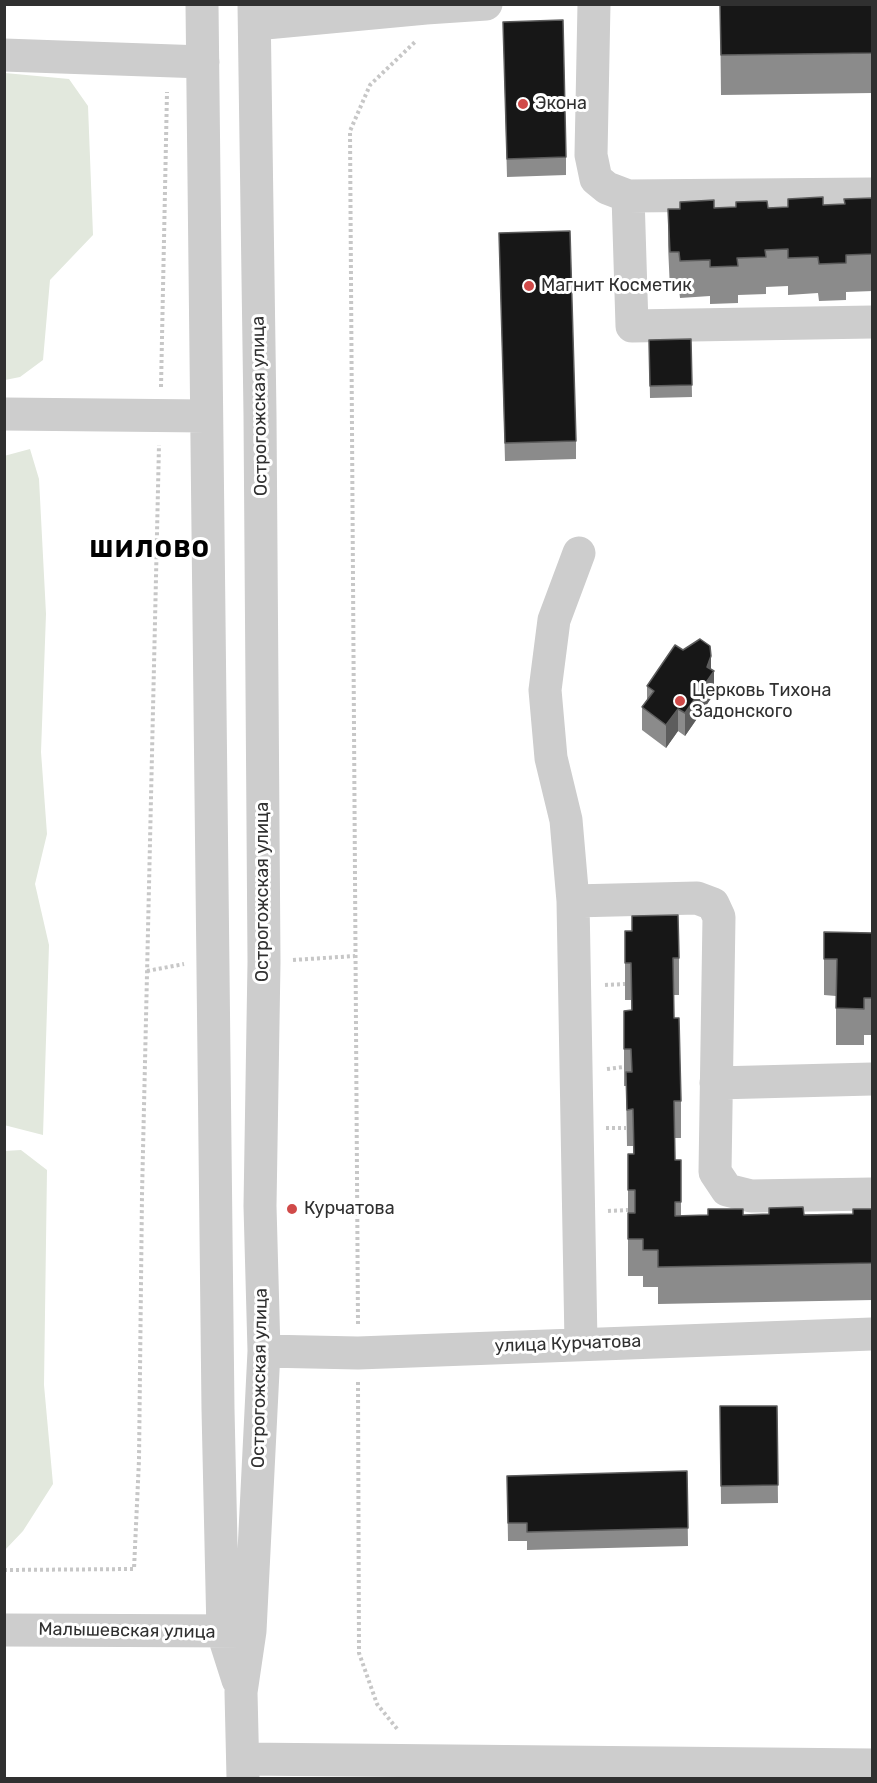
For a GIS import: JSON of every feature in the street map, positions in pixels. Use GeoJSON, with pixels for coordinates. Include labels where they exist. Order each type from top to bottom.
{"type":"FeatureCollection","features":[{"type":"Feature","properties":{"kind":"street"},"geometry":{"type":"LineString","coordinates":[[202,4],[218,1409],[237,1632],[243,1769],[423,1760],[873,1765]]}},
{"type":"Feature","properties":{"kind":"street"},"geometry":{"type":"LineString","coordinates":[[255,14],[486,4]]}},
{"type":"Feature","properties":{"kind":"street"},"geometry":{"type":"LineString","coordinates":[[594,4],[591,155],[596,179],[607,188],[628,196],[873,194]]}},
{"type":"Feature","properties":{"kind":"street","name":"Острогожская улица"},"geometry":{"type":"LineString","coordinates":[[237,1632],[264,1351],[260,1206],[264,962],[255,14]]}},
{"type":"Feature","properties":{"kind":"street"},"geometry":{"type":"LineString","coordinates":[[4,56],[203,62]]}},
{"type":"Feature","properties":{"kind":"street"},"geometry":{"type":"LineString","coordinates":[[628,196],[632,326],[873,322]]}},
{"type":"Feature","properties":{"kind":"street"},"geometry":{"type":"LineString","coordinates":[[4,414],[206,416]]}},
{"type":"Feature","properties":{"kind":"street"},"geometry":{"type":"LineString","coordinates":[[579,553],[554,620],[545,690],[551,758],[566,820],[573,901],[581,1343]]}},
{"type":"Feature","properties":{"kind":"street"},"geometry":{"type":"LineString","coordinates":[[573,901],[697,898],[713,904],[719,917],[715,1172],[727,1190],[751,1196],[873,1194]]}},
{"type":"Feature","properties":{"kind":"street"},"geometry":{"type":"LineString","coordinates":[[717,1083],[873,1079]]}},
{"type":"Feature","properties":{"kind":"street","name":"улица Курчатова"},"geometry":{"type":"LineString","coordinates":[[264,1351],[358,1353],[873,1334]]}},
{"type":"Feature","properties":{"kind":"street","name":"Малышевская улица"},"geometry":{"type":"LineString","coordinates":[[4,1630],[237,1632]]}},
{"type":"Feature","properties":{"kind":"path"},"geometry":{"type":"LineString","coordinates":[[423,1760],[377,1704],[359,1653],[350,131],[370,85],[428,30],[426,8]]}},
{"type":"Feature","properties":{"kind":"path"},"geometry":{"type":"LineString","coordinates":[[4,1570],[134,1569],[139,1460],[142,1196],[168,60]]}},
{"type":"Feature","properties":{"kind":"shaded area"},"geometry":{"type":"Polygon","coordinates":[[[5,73],[69,79],[88,106],[93,235],[50,280],[43,360],[20,377],[5,380],[5,73]]]}},
{"type":"Feature","properties":{"kind":"shaded area"},"geometry":{"type":"Polygon","coordinates":[[[30,449],[39,479],[46,614],[41,752],[47,834],[35,884],[49,945],[43,1135],[4,1125],[4,456],[30,449]]]}},
{"type":"Feature","properties":{"kind":"shaded area"},"geometry":{"type":"Polygon","coordinates":[[[21,1150],[47,1170],[44,1385],[53,1484],[23,1531],[5,1550],[4,1151],[21,1150]]]}},
{"type":"Feature","properties":{"kind":"building"},"geometry":{"type":"Polygon","coordinates":[[[720,4],[873,4],[873,53],[721,55],[720,4]]]}},
{"type":"Feature","properties":{"kind":"building"},"geometry":{"type":"Polygon","coordinates":[[[563,20],[566,157],[507,159],[503,22],[563,20]]]}},
{"type":"Feature","properties":{"kind":"building"},"geometry":{"type":"Polygon","coordinates":[[[823,197],[823,205],[845,204],[844,199],[873,198],[873,254],[846,255],[846,263],[819,264],[818,257],[788,258],[788,249],[765,250],[766,257],[737,258],[738,266],[710,267],[710,260],[680,261],[679,252],[670,252],[668,209],[680,209],[680,202],[714,200],[714,208],[736,207],[736,202],[767,201],[768,208],[788,207],[788,199],[823,197]]]}},
{"type":"Feature","properties":{"kind":"building"},"geometry":{"type":"Polygon","coordinates":[[[570,231],[576,441],[505,443],[499,233],[570,231]]]}},
{"type":"Feature","properties":{"kind":"building"},"geometry":{"type":"Polygon","coordinates":[[[691,339],[692,385],[650,386],[649,340],[691,339]]]}},
{"type":"Feature","properties":{"kind":"building"},"geometry":{"type":"Polygon","coordinates":[[[700,639],[710,646],[711,656],[707,667],[714,671],[685,713],[678,709],[666,725],[642,707],[654,691],[647,686],[675,645],[683,650],[700,639]]]}},
{"type":"Feature","properties":{"kind":"building"},"geometry":{"type":"Polygon","coordinates":[[[678,915],[679,958],[673,958],[674,1018],[679,1018],[681,1101],[674,1101],[675,1160],[681,1160],[681,1202],[675,1202],[675,1216],[708,1215],[708,1209],[743,1209],[743,1215],[769,1214],[769,1208],[803,1207],[804,1215],[853,1214],[853,1209],[873,1209],[873,1263],[658,1267],[658,1250],[643,1250],[643,1239],[628,1239],[628,1213],[635,1213],[635,1190],[628,1190],[628,1154],[634,1154],[633,1109],[627,1110],[626,1072],[632,1072],[631,1049],[624,1049],[624,1011],[632,1010],[631,963],[625,963],[625,931],[632,931],[632,916],[678,915]]]}},
{"type":"Feature","properties":{"kind":"building"},"geometry":{"type":"Polygon","coordinates":[[[824,932],[873,933],[873,998],[864,998],[864,1009],[836,1008],[837,959],[824,959],[824,932]]]}},
{"type":"Feature","properties":{"kind":"building"},"geometry":{"type":"Polygon","coordinates":[[[720,1406],[777,1406],[778,1485],[721,1486],[720,1406]]]}},
{"type":"Feature","properties":{"kind":"building"},"geometry":{"type":"Polygon","coordinates":[[[687,1471],[688,1528],[527,1532],[527,1523],[508,1523],[507,1476],[687,1471]]]}},
{"type":"Feature","properties":{"kind":"place","name":"Экона"},"geometry":{"type":"Point","coordinates":[523,104]}},
{"type":"Feature","properties":{"kind":"place","name":"Магнит Косметик"},"geometry":{"type":"Point","coordinates":[529,286]}},
{"type":"Feature","properties":{"kind":"place","name":"Церковь Тихона Задонского"},"geometry":{"type":"Point","coordinates":[680,701]}},
{"type":"Feature","properties":{"kind":"place","name":"Курчатова"},"geometry":{"type":"Point","coordinates":[292,1209]}},
{"type":"Feature","properties":{"kind":"district","name":"ШИЛОВО"},"geometry":{"type":"Point","coordinates":[150,550]}}]}
